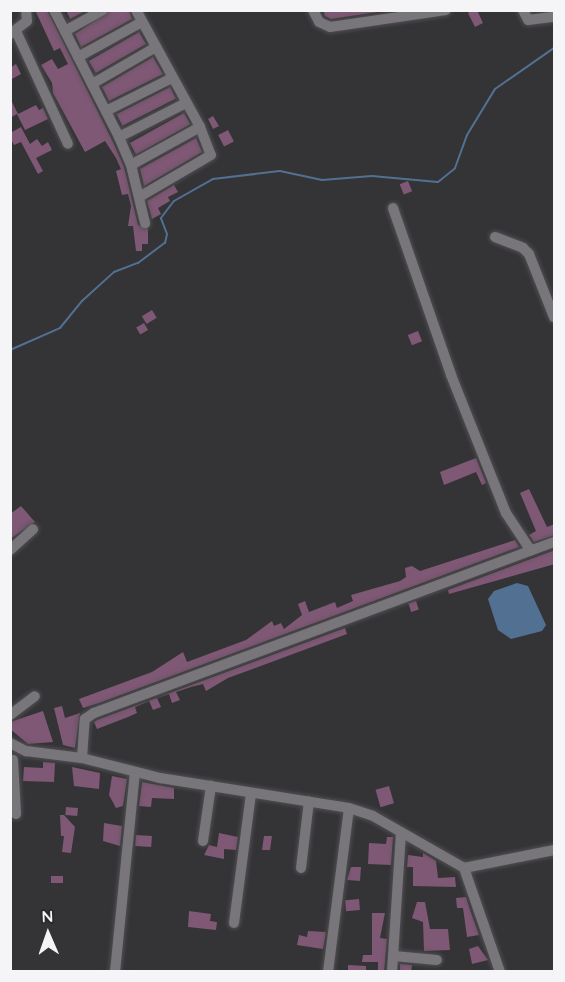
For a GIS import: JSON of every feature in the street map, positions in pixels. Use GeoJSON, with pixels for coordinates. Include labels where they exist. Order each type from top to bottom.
{"type":"FeatureCollection","features":[{"type":"Feature","properties":{"kind":"street"},"geometry":{"type":"LineString","coordinates":[[26,10],[27,21],[13,33],[68,144]]}},
{"type":"Feature","properties":{"kind":"street"},"geometry":{"type":"LineString","coordinates":[[54,10],[131,165],[145,223]]}},
{"type":"Feature","properties":{"kind":"street"},"geometry":{"type":"LineString","coordinates":[[65,31],[103,10]]}},
{"type":"Feature","properties":{"kind":"street"},"geometry":{"type":"LineString","coordinates":[[136,10],[200,128],[211,158],[139,197]]}},
{"type":"Feature","properties":{"kind":"street"},"geometry":{"type":"LineString","coordinates":[[313,10],[319,22],[330,27],[446,10]]}},
{"type":"Feature","properties":{"kind":"street"},"geometry":{"type":"LineString","coordinates":[[523,10],[528,20],[555,17]]}},
{"type":"Feature","properties":{"kind":"street"},"geometry":{"type":"LineString","coordinates":[[78,57],[142,22]]}},
{"type":"Feature","properties":{"kind":"street"},"geometry":{"type":"LineString","coordinates":[[92,84],[156,47]]}},
{"type":"Feature","properties":{"kind":"street"},"geometry":{"type":"LineString","coordinates":[[106,111],[172,78]]}},
{"type":"Feature","properties":{"kind":"street"},"geometry":{"type":"LineString","coordinates":[[119,137],[186,103]]}},
{"type":"Feature","properties":{"kind":"street"},"geometry":{"type":"LineString","coordinates":[[131,165],[200,128]]}},
{"type":"Feature","properties":{"kind":"street"},"geometry":{"type":"LineString","coordinates":[[393,208],[451,375],[506,513],[531,551]]}},
{"type":"Feature","properties":{"kind":"street"},"geometry":{"type":"LineString","coordinates":[[495,237],[523,248],[530,254],[555,317]]}},
{"type":"Feature","properties":{"kind":"street"},"geometry":{"type":"LineString","coordinates":[[10,550],[33,529]]}},
{"type":"Feature","properties":{"kind":"street"},"geometry":{"type":"LineString","coordinates":[[82,758],[85,719],[94,713],[555,542]]}},
{"type":"Feature","properties":{"kind":"street"},"geometry":{"type":"LineString","coordinates":[[10,715],[35,696]]}},
{"type":"Feature","properties":{"kind":"street"},"geometry":{"type":"LineString","coordinates":[[10,743],[26,751],[82,758],[135,772],[349,808],[401,832],[465,868],[555,850]]}},
{"type":"Feature","properties":{"kind":"street"},"geometry":{"type":"LineString","coordinates":[[16,814],[12,760],[26,751]]}},
{"type":"Feature","properties":{"kind":"street"},"geometry":{"type":"LineString","coordinates":[[115,972],[135,772]]}},
{"type":"Feature","properties":{"kind":"street"},"geometry":{"type":"LineString","coordinates":[[203,841],[211,786]]}},
{"type":"Feature","properties":{"kind":"street"},"geometry":{"type":"LineString","coordinates":[[234,923],[251,793]]}},
{"type":"Feature","properties":{"kind":"street"},"geometry":{"type":"LineString","coordinates":[[301,868],[309,801]]}},
{"type":"Feature","properties":{"kind":"street"},"geometry":{"type":"LineString","coordinates":[[328,972],[349,808]]}},
{"type":"Feature","properties":{"kind":"street"},"geometry":{"type":"LineString","coordinates":[[392,972],[401,832]]}},
{"type":"Feature","properties":{"kind":"street"},"geometry":{"type":"LineString","coordinates":[[465,868],[500,972]]}},
{"type":"Feature","properties":{"kind":"street"},"geometry":{"type":"LineString","coordinates":[[394,956],[437,960]]}},
{"type":"Feature","properties":{"kind":"water"},"geometry":{"type":"Polygon","coordinates":[[[517,583],[528,586],[546,625],[542,631],[511,639],[498,630],[488,599],[494,591],[517,583]]]}},
{"type":"Feature","properties":{"kind":"building"},"geometry":{"type":"Polygon","coordinates":[[[35,10],[47,10],[124,167],[138,225],[148,229],[148,244],[142,244],[142,251],[136,251],[133,226],[128,226],[131,206],[128,194],[122,195],[116,171],[121,169],[116,158],[105,141],[85,152],[53,93],[52,83],[41,65],[52,59],[58,69],[68,64],[60,48],[54,51],[35,10]]]}},
{"type":"Feature","properties":{"kind":"building"},"geometry":{"type":"Polygon","coordinates":[[[66,10],[87,10],[70,19],[66,10]]]}},
{"type":"Feature","properties":{"kind":"building"},"geometry":{"type":"Polygon","coordinates":[[[110,10],[129,10],[132,19],[81,47],[75,34],[110,10]]]}},
{"type":"Feature","properties":{"kind":"building"},"geometry":{"type":"Polygon","coordinates":[[[323,10],[391,10],[331,19],[325,16],[323,10]]]}},
{"type":"Feature","properties":{"kind":"building"},"geometry":{"type":"Polygon","coordinates":[[[471,10],[477,10],[483,23],[475,27],[468,13],[471,10]]]}},
{"type":"Feature","properties":{"kind":"building"},"geometry":{"type":"Polygon","coordinates":[[[139,32],[146,44],[96,73],[89,61],[139,32]]]}},
{"type":"Feature","properties":{"kind":"building"},"geometry":{"type":"Polygon","coordinates":[[[153,57],[163,74],[109,101],[102,87],[153,57]]]}},
{"type":"Feature","properties":{"kind":"building"},"geometry":{"type":"Polygon","coordinates":[[[16,64],[21,74],[10,80],[10,68],[16,64]]]}},
{"type":"Feature","properties":{"kind":"building"},"geometry":{"type":"Polygon","coordinates":[[[170,87],[176,99],[122,126],[117,114],[170,87]]]}},
{"type":"Feature","properties":{"kind":"building"},"geometry":{"type":"Polygon","coordinates":[[[10,98],[18,114],[36,105],[39,110],[43,108],[48,119],[25,130],[17,114],[10,118],[10,98]]]}},
{"type":"Feature","properties":{"kind":"building"},"geometry":{"type":"Polygon","coordinates":[[[184,113],[190,124],[136,154],[130,143],[184,113]]]}},
{"type":"Feature","properties":{"kind":"building"},"geometry":{"type":"Polygon","coordinates":[[[213,116],[219,126],[213,129],[208,119],[213,116]]]}},
{"type":"Feature","properties":{"kind":"building"},"geometry":{"type":"Polygon","coordinates":[[[21,127],[30,144],[37,139],[42,146],[48,142],[52,150],[36,158],[43,171],[38,174],[21,142],[14,145],[10,138],[10,133],[21,127]]]}},
{"type":"Feature","properties":{"kind":"building"},"geometry":{"type":"Polygon","coordinates":[[[228,130],[234,142],[224,147],[218,135],[228,130]]]}},
{"type":"Feature","properties":{"kind":"building"},"geometry":{"type":"Polygon","coordinates":[[[196,138],[202,152],[144,186],[140,169],[196,138]]]}},
{"type":"Feature","properties":{"kind":"building"},"geometry":{"type":"Polygon","coordinates":[[[408,181],[412,191],[404,195],[400,184],[408,181]]]}},
{"type":"Feature","properties":{"kind":"building"},"geometry":{"type":"Polygon","coordinates":[[[174,185],[178,192],[168,197],[170,201],[158,208],[161,214],[152,219],[147,201],[174,185]]]}},
{"type":"Feature","properties":{"kind":"building"},"geometry":{"type":"Polygon","coordinates":[[[152,310],[157,318],[147,324],[142,316],[152,310]]]}},
{"type":"Feature","properties":{"kind":"building"},"geometry":{"type":"Polygon","coordinates":[[[144,323],[148,330],[140,334],[136,328],[144,323]]]}},
{"type":"Feature","properties":{"kind":"building"},"geometry":{"type":"Polygon","coordinates":[[[418,331],[422,341],[412,345],[408,335],[418,331]]]}},
{"type":"Feature","properties":{"kind":"building"},"geometry":{"type":"Polygon","coordinates":[[[476,458],[486,483],[482,485],[476,472],[444,485],[440,472],[476,458]]]}},
{"type":"Feature","properties":{"kind":"building"},"geometry":{"type":"Polygon","coordinates":[[[529,489],[547,527],[555,524],[555,535],[534,542],[529,535],[536,531],[520,493],[529,489]]]}},
{"type":"Feature","properties":{"kind":"building"},"geometry":{"type":"Polygon","coordinates":[[[21,506],[35,522],[10,539],[10,514],[21,506]]]}},
{"type":"Feature","properties":{"kind":"building"},"geometry":{"type":"Polygon","coordinates":[[[515,540],[519,547],[99,703],[83,708],[79,699],[152,672],[183,652],[187,662],[246,640],[272,621],[274,626],[281,623],[284,629],[302,615],[298,604],[305,601],[309,612],[335,602],[337,608],[353,601],[351,595],[400,581],[406,577],[405,568],[412,566],[420,571],[515,540]]]}},
{"type":"Feature","properties":{"kind":"building"},"geometry":{"type":"Polygon","coordinates":[[[555,550],[555,564],[449,594],[448,590],[555,550]]]}},
{"type":"Feature","properties":{"kind":"building"},"geometry":{"type":"Polygon","coordinates":[[[416,601],[419,610],[411,612],[408,603],[416,601]]]}},
{"type":"Feature","properties":{"kind":"building"},"geometry":{"type":"Polygon","coordinates":[[[345,628],[347,634],[228,678],[206,691],[203,684],[191,687],[176,692],[180,700],[172,703],[169,694],[157,698],[161,707],[153,710],[149,701],[135,707],[137,713],[97,729],[94,722],[97,720],[345,628]]]}},
{"type":"Feature","properties":{"kind":"building"},"geometry":{"type":"Polygon","coordinates":[[[62,706],[65,718],[80,713],[75,748],[63,745],[54,708],[62,706]]]}},
{"type":"Feature","properties":{"kind":"building"},"geometry":{"type":"Polygon","coordinates":[[[43,711],[53,742],[28,744],[10,729],[10,722],[43,711]]]}},
{"type":"Feature","properties":{"kind":"building"},"geometry":{"type":"Polygon","coordinates":[[[43,762],[55,763],[54,782],[23,781],[24,767],[43,768],[43,762]]]}},
{"type":"Feature","properties":{"kind":"building"},"geometry":{"type":"Polygon","coordinates":[[[72,767],[100,773],[99,789],[74,786],[72,767]]]}},
{"type":"Feature","properties":{"kind":"building"},"geometry":{"type":"Polygon","coordinates":[[[112,776],[127,779],[123,806],[116,808],[109,795],[112,776]]]}},
{"type":"Feature","properties":{"kind":"building"},"geometry":{"type":"Polygon","coordinates":[[[142,782],[174,788],[174,799],[152,798],[151,807],[139,806],[142,782]]]}},
{"type":"Feature","properties":{"kind":"building"},"geometry":{"type":"Polygon","coordinates":[[[389,786],[394,803],[381,807],[376,790],[389,786]]]}},
{"type":"Feature","properties":{"kind":"building"},"geometry":{"type":"Polygon","coordinates":[[[66,807],[78,808],[77,816],[65,815],[66,807]]]}},
{"type":"Feature","properties":{"kind":"building"},"geometry":{"type":"Polygon","coordinates":[[[60,815],[64,815],[75,827],[71,853],[62,852],[64,836],[61,836],[60,815]]]}},
{"type":"Feature","properties":{"kind":"building"},"geometry":{"type":"Polygon","coordinates":[[[104,823],[122,826],[120,846],[103,841],[104,823]]]}},
{"type":"Feature","properties":{"kind":"building"},"geometry":{"type":"Polygon","coordinates":[[[219,833],[238,837],[236,850],[224,849],[224,859],[204,855],[209,845],[217,847],[219,833]]]}},
{"type":"Feature","properties":{"kind":"building"},"geometry":{"type":"Polygon","coordinates":[[[136,835],[152,836],[151,847],[135,846],[136,835]]]}},
{"type":"Feature","properties":{"kind":"building"},"geometry":{"type":"Polygon","coordinates":[[[264,836],[272,836],[270,850],[262,850],[264,836]]]}},
{"type":"Feature","properties":{"kind":"building"},"geometry":{"type":"Polygon","coordinates":[[[387,837],[393,837],[391,865],[368,864],[369,843],[386,844],[387,837]]]}},
{"type":"Feature","properties":{"kind":"building"},"geometry":{"type":"Polygon","coordinates":[[[423,853],[436,861],[438,878],[455,877],[456,887],[413,886],[413,867],[407,867],[408,855],[423,857],[423,853]]]}},
{"type":"Feature","properties":{"kind":"building"},"geometry":{"type":"Polygon","coordinates":[[[351,867],[361,867],[360,881],[347,880],[351,867]]]}},
{"type":"Feature","properties":{"kind":"building"},"geometry":{"type":"Polygon","coordinates":[[[51,876],[63,876],[63,883],[51,883],[51,876]]]}},
{"type":"Feature","properties":{"kind":"building"},"geometry":{"type":"Polygon","coordinates":[[[466,897],[479,935],[467,937],[463,908],[457,908],[456,898],[466,897]]]}},
{"type":"Feature","properties":{"kind":"building"},"geometry":{"type":"Polygon","coordinates":[[[359,899],[360,910],[346,911],[345,900],[359,899]]]}},
{"type":"Feature","properties":{"kind":"building"},"geometry":{"type":"Polygon","coordinates":[[[417,902],[425,902],[430,929],[448,929],[450,950],[424,951],[423,922],[412,918],[417,902]]]}},
{"type":"Feature","properties":{"kind":"building"},"geometry":{"type":"Polygon","coordinates":[[[189,911],[211,914],[210,921],[217,922],[216,930],[188,927],[189,911]]]}},
{"type":"Feature","properties":{"kind":"building"},"geometry":{"type":"Polygon","coordinates":[[[372,913],[385,913],[380,938],[387,939],[384,972],[378,972],[378,962],[362,962],[363,955],[372,955],[372,913]]]}},
{"type":"Feature","properties":{"kind":"building"},"geometry":{"type":"Polygon","coordinates":[[[308,931],[326,932],[323,949],[297,945],[299,935],[307,937],[308,931]]]}},
{"type":"Feature","properties":{"kind":"building"},"geometry":{"type":"Polygon","coordinates":[[[478,946],[488,960],[472,964],[469,949],[478,946]]]}},
{"type":"Feature","properties":{"kind":"building"},"geometry":{"type":"Polygon","coordinates":[[[400,964],[412,965],[411,972],[400,972],[400,964]]]}},
{"type":"Feature","properties":{"kind":"building"},"geometry":{"type":"Polygon","coordinates":[[[348,965],[366,966],[366,972],[348,972],[348,965]]]}},
{"type":"Feature","properties":{"kind":"waterway"},"geometry":{"type":"LineString","coordinates":[[10,350],[60,328],[82,301],[114,272],[138,263],[165,243],[167,234],[161,218],[174,201],[213,179],[280,171],[322,180],[372,176],[438,182],[455,168],[467,135],[495,89],[554,48]]}}]}
